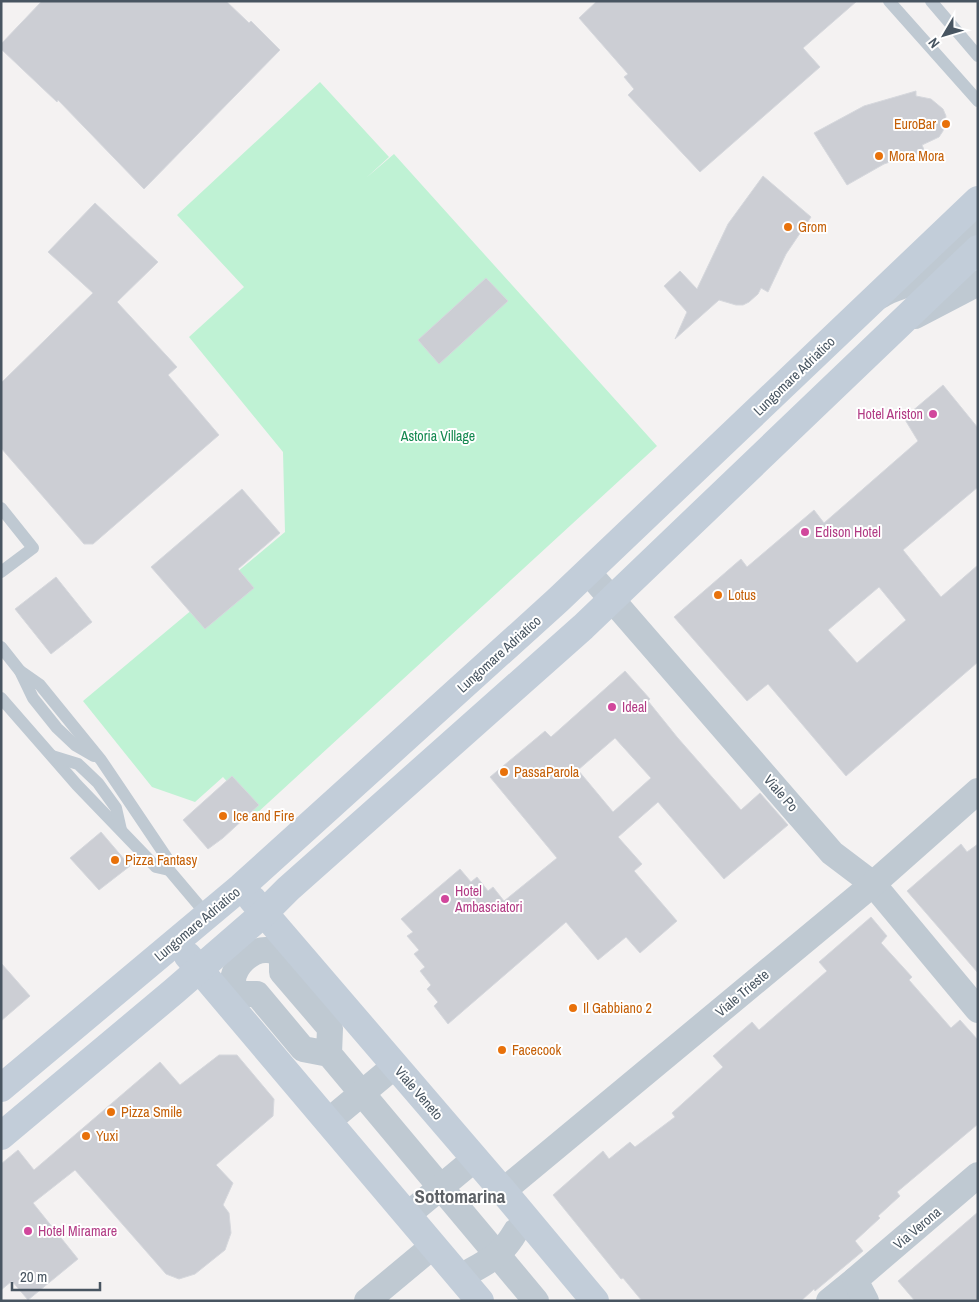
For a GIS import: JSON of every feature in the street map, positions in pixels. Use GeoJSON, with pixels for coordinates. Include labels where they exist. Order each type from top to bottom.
{"type":"FeatureCollection","features":[{"type":"Feature","properties":{"kind":"street","name":"Lungomare Adriatico"},"geometry":{"type":"LineString","coordinates":[[1,1088],[241,886],[588,572],[978,200]]}},
{"type":"Feature","properties":{"kind":"street"},"geometry":{"type":"LineString","coordinates":[[872,301],[885,293],[922,277],[959,241],[969,234],[978,232]]}},
{"type":"Feature","properties":{"kind":"street"},"geometry":{"type":"LineString","coordinates":[[1,1136],[200,969],[583,627],[978,249]]}},
{"type":"Feature","properties":{"kind":"street"},"geometry":{"type":"LineString","coordinates":[[901,323],[978,284]]}},
{"type":"Feature","properties":{"kind":"street","name":"Viale Po"},"geometry":{"type":"LineString","coordinates":[[588,572],[832,853],[873,884],[978,1010]]}},
{"type":"Feature","properties":{"kind":"street","name":"Viale Trieste"},"geometry":{"type":"LineString","coordinates":[[503,1191],[873,884],[978,791]]}},
{"type":"Feature","properties":{"kind":"street","name":"Viale Veneto"},"geometry":{"type":"LineString","coordinates":[[241,886],[595,1301]]}},
{"type":"Feature","properties":{"kind":"street"},"geometry":{"type":"LineString","coordinates":[[176,941],[480,1301]]}},
{"type":"Feature","properties":{"kind":"street"},"geometry":{"type":"LineString","coordinates":[[329,1054],[536,1301]]}},
{"type":"Feature","properties":{"kind":"street"},"geometry":{"type":"LineString","coordinates":[[337,1114],[385,1074]]}},
{"type":"Feature","properties":{"kind":"street"},"geometry":{"type":"LineString","coordinates":[[417,1207],[465,1167]]}},
{"type":"Feature","properties":{"kind":"street","name":"Via Verona"},"geometry":{"type":"LineString","coordinates":[[830,1301],[861,1290],[978,1175]]}},
{"type":"Feature","properties":{"kind":"street"},"geometry":{"type":"LineString","coordinates":[[471,1271],[497,1255],[506,1247],[516,1231]]}},
{"type":"Feature","properties":{"kind":"street"},"geometry":{"type":"LineString","coordinates":[[367,1301],[433,1246]]}},
{"type":"Feature","properties":{"kind":"lane"},"geometry":{"type":"LineString","coordinates":[[889,1],[978,101]]}},
{"type":"Feature","properties":{"kind":"lane"},"geometry":{"type":"LineString","coordinates":[[931,1],[978,56]]}},
{"type":"Feature","properties":{"kind":"lane"},"geometry":{"type":"LineString","coordinates":[[1,508],[34,548],[1,572]]}},
{"type":"Feature","properties":{"kind":"lane"},"geometry":{"type":"LineString","coordinates":[[1,647],[20,672],[32,698],[57,728],[75,745],[100,760],[167,858],[169,870],[207,915]]}},
{"type":"Feature","properties":{"kind":"lane"},"geometry":{"type":"LineString","coordinates":[[1,698],[52,756],[78,764],[98,783],[116,808],[121,830],[156,866],[169,870]]}},
{"type":"Feature","properties":{"kind":"green space","name":"Astoria Village"},"geometry":{"type":"Polygon","coordinates":[[[320,82],[389,157],[366,178],[394,154],[657,446],[256,814],[223,777],[195,802],[152,787],[83,701],[285,532],[283,452],[189,337],[244,287],[177,215],[320,82]]]}},
{"type":"Feature","properties":{"kind":"building"},"geometry":{"type":"Polygon","coordinates":[[[42,1],[226,1],[249,23],[251,21],[280,50],[144,189],[58,100],[57,102],[1,49],[1,44],[42,1]]]}},
{"type":"Feature","properties":{"kind":"building"},"geometry":{"type":"Polygon","coordinates":[[[597,1],[857,1],[803,48],[820,67],[700,172],[628,95],[634,89],[624,77],[628,74],[579,18],[597,1]]]}},
{"type":"Feature","properties":{"kind":"building"},"geometry":{"type":"Polygon","coordinates":[[[916,91],[916,96],[931,99],[943,109],[946,116],[943,131],[939,137],[922,145],[925,152],[884,164],[847,185],[814,133],[864,106],[916,91]]]}},
{"type":"Feature","properties":{"kind":"building"},"geometry":{"type":"Polygon","coordinates":[[[763,176],[811,217],[786,254],[768,292],[761,288],[758,294],[743,305],[719,300],[675,339],[687,312],[664,286],[680,271],[697,289],[728,224],[763,176]]]}},
{"type":"Feature","properties":{"kind":"building"},"geometry":{"type":"Polygon","coordinates":[[[95,203],[158,262],[117,302],[177,367],[168,375],[219,435],[93,544],[84,544],[1,448],[1,383],[93,293],[48,252],[95,203]]]}},
{"type":"Feature","properties":{"kind":"building"},"geometry":{"type":"Polygon","coordinates":[[[486,278],[508,301],[439,364],[418,340],[486,278]]]}},
{"type":"Feature","properties":{"kind":"building"},"geometry":{"type":"Polygon","coordinates":[[[943,385],[978,428],[978,487],[903,550],[941,597],[978,565],[978,662],[846,776],[768,684],[747,701],[674,617],[741,559],[747,567],[814,510],[824,523],[918,441],[904,418],[943,385]],[[879,587],[828,630],[857,663],[906,620],[879,587]]]}},
{"type":"Feature","properties":{"kind":"building"},"geometry":{"type":"Polygon","coordinates":[[[242,489],[280,533],[238,569],[254,588],[205,629],[151,567],[242,489]]]}},
{"type":"Feature","properties":{"kind":"building"},"geometry":{"type":"Polygon","coordinates":[[[56,577],[92,622],[51,654],[15,609],[56,577]]]}},
{"type":"Feature","properties":{"kind":"building"},"geometry":{"type":"Polygon","coordinates":[[[625,671],[650,699],[648,701],[677,737],[741,810],[760,793],[788,825],[724,879],[658,802],[618,837],[642,864],[634,871],[677,921],[640,953],[626,937],[598,960],[566,922],[448,1024],[434,1006],[438,1002],[427,989],[431,985],[420,971],[425,967],[414,954],[419,950],[407,936],[413,932],[401,919],[460,869],[471,882],[477,877],[488,891],[493,887],[504,901],[557,858],[490,777],[545,731],[551,737],[625,671]],[[615,738],[578,770],[613,812],[651,778],[615,738]]]}},
{"type":"Feature","properties":{"kind":"building"},"geometry":{"type":"Polygon","coordinates":[[[232,776],[259,805],[208,849],[183,820],[232,776]]]}},
{"type":"Feature","properties":{"kind":"building"},"geometry":{"type":"Polygon","coordinates":[[[101,832],[130,866],[99,890],[70,858],[101,832]]]}},
{"type":"Feature","properties":{"kind":"building"},"geometry":{"type":"Polygon","coordinates":[[[961,844],[967,852],[978,844],[978,973],[907,891],[961,844]]]}},
{"type":"Feature","properties":{"kind":"building"},"geometry":{"type":"Polygon","coordinates":[[[871,917],[887,936],[881,943],[912,977],[909,980],[951,1028],[960,1020],[978,1040],[978,1124],[897,1192],[900,1196],[855,1241],[863,1251],[801,1301],[642,1301],[623,1278],[621,1279],[553,1195],[603,1151],[609,1159],[630,1142],[635,1147],[675,1117],[672,1113],[723,1067],[713,1056],[752,1022],[759,1030],[827,971],[819,962],[871,917]]]}},
{"type":"Feature","properties":{"kind":"building"},"geometry":{"type":"Polygon","coordinates":[[[1,963],[30,996],[1,1021],[1,963]]]}},
{"type":"Feature","properties":{"kind":"building"},"geometry":{"type":"Polygon","coordinates":[[[219,1055],[237,1055],[274,1099],[273,1116],[216,1165],[233,1183],[223,1205],[229,1213],[231,1233],[225,1250],[195,1274],[179,1279],[166,1274],[75,1170],[33,1203],[78,1259],[28,1300],[12,1281],[1,1290],[1,1164],[18,1150],[34,1170],[160,1062],[180,1085],[219,1055]]]}},
{"type":"Feature","properties":{"kind":"building"},"geometry":{"type":"Polygon","coordinates":[[[978,1212],[978,1301],[915,1301],[898,1281],[978,1212]]]}},
{"type":"Feature","properties":{"kind":"place","name":"EuroBar"},"geometry":{"type":"Point","coordinates":[946,124]}},
{"type":"Feature","properties":{"kind":"place","name":"Mora Mora"},"geometry":{"type":"Point","coordinates":[879,156]}},
{"type":"Feature","properties":{"kind":"place","name":"Grom"},"geometry":{"type":"Point","coordinates":[788,227]}},
{"type":"Feature","properties":{"kind":"place","name":"Hotel Ariston"},"geometry":{"type":"Point","coordinates":[933,414]}},
{"type":"Feature","properties":{"kind":"place","name":"Edison Hotel"},"geometry":{"type":"Point","coordinates":[805,532]}},
{"type":"Feature","properties":{"kind":"place","name":"Lotus"},"geometry":{"type":"Point","coordinates":[718,595]}},
{"type":"Feature","properties":{"kind":"place","name":"Ideal"},"geometry":{"type":"Point","coordinates":[612,707]}},
{"type":"Feature","properties":{"kind":"place","name":"PassaParola"},"geometry":{"type":"Point","coordinates":[504,772]}},
{"type":"Feature","properties":{"kind":"place","name":"Ice and Fire"},"geometry":{"type":"Point","coordinates":[223,816]}},
{"type":"Feature","properties":{"kind":"place","name":"Pizza Fantasy"},"geometry":{"type":"Point","coordinates":[115,860]}},
{"type":"Feature","properties":{"kind":"place","name":"Hotel Ambasciatori"},"geometry":{"type":"Point","coordinates":[445,899]}},
{"type":"Feature","properties":{"kind":"place","name":"Il Gabbiano 2"},"geometry":{"type":"Point","coordinates":[573,1008]}},
{"type":"Feature","properties":{"kind":"place","name":"Facecook"},"geometry":{"type":"Point","coordinates":[502,1050]}},
{"type":"Feature","properties":{"kind":"place","name":"Pizza Smile"},"geometry":{"type":"Point","coordinates":[111,1112]}},
{"type":"Feature","properties":{"kind":"place","name":"Yuxi"},"geometry":{"type":"Point","coordinates":[86,1136]}},
{"type":"Feature","properties":{"kind":"place","name":"Hotel Miramare"},"geometry":{"type":"Point","coordinates":[28,1231]}},
{"type":"Feature","properties":{"kind":"district","name":"Sottomarina"},"geometry":{"type":"Point","coordinates":[460,1196]}}]}
